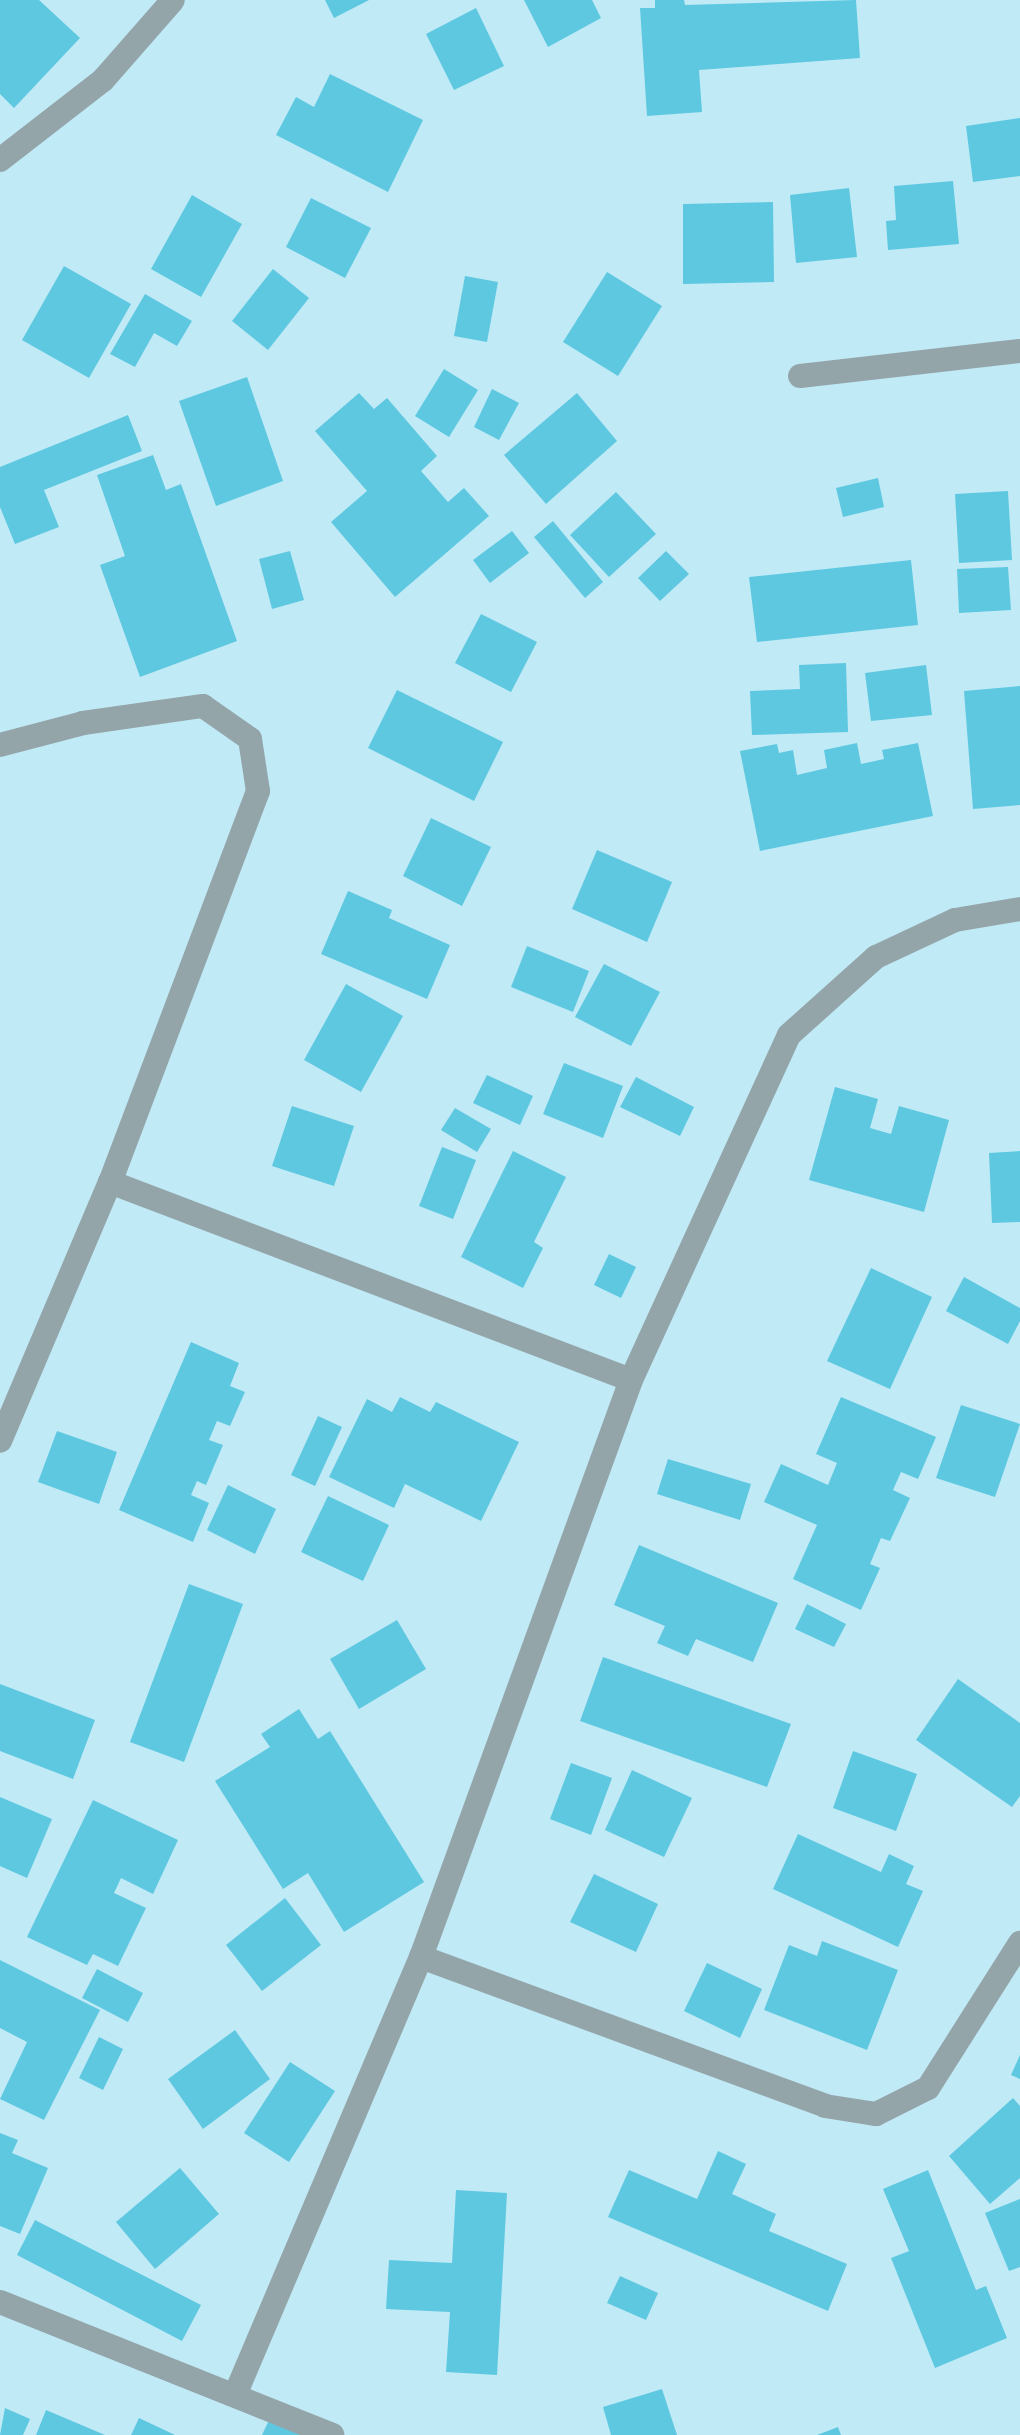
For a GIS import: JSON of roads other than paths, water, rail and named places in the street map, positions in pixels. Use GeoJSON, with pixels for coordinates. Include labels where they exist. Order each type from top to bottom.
{"type":"FeatureCollection","features":[{"type":"Feature","properties":{"kind":"street"},"geometry":{"type":"LineString","coordinates":[[0,160],[103,80],[173,0]]}},
{"type":"Feature","properties":{"kind":"street"},"geometry":{"type":"LineString","coordinates":[[800,376],[1020,351]]}},
{"type":"Feature","properties":{"kind":"street"},"geometry":{"type":"LineString","coordinates":[[0,745],[83,723],[203,706],[250,739],[258,791],[110,1182],[0,1441]]}},
{"type":"Feature","properties":{"kind":"street"},"geometry":{"type":"LineString","coordinates":[[235,2395],[421,1957],[631,1380],[789,1035],[876,957],[955,920],[1020,909]]}},
{"type":"Feature","properties":{"kind":"street"},"geometry":{"type":"LineString","coordinates":[[110,1182],[631,1380]]}},
{"type":"Feature","properties":{"kind":"street"},"geometry":{"type":"LineString","coordinates":[[421,1957],[825,2106],[876,2114],[928,2088],[1020,1943]]}},
{"type":"Feature","properties":{"kind":"street"},"geometry":{"type":"LineString","coordinates":[[0,2302],[332,2435]]}}]}
